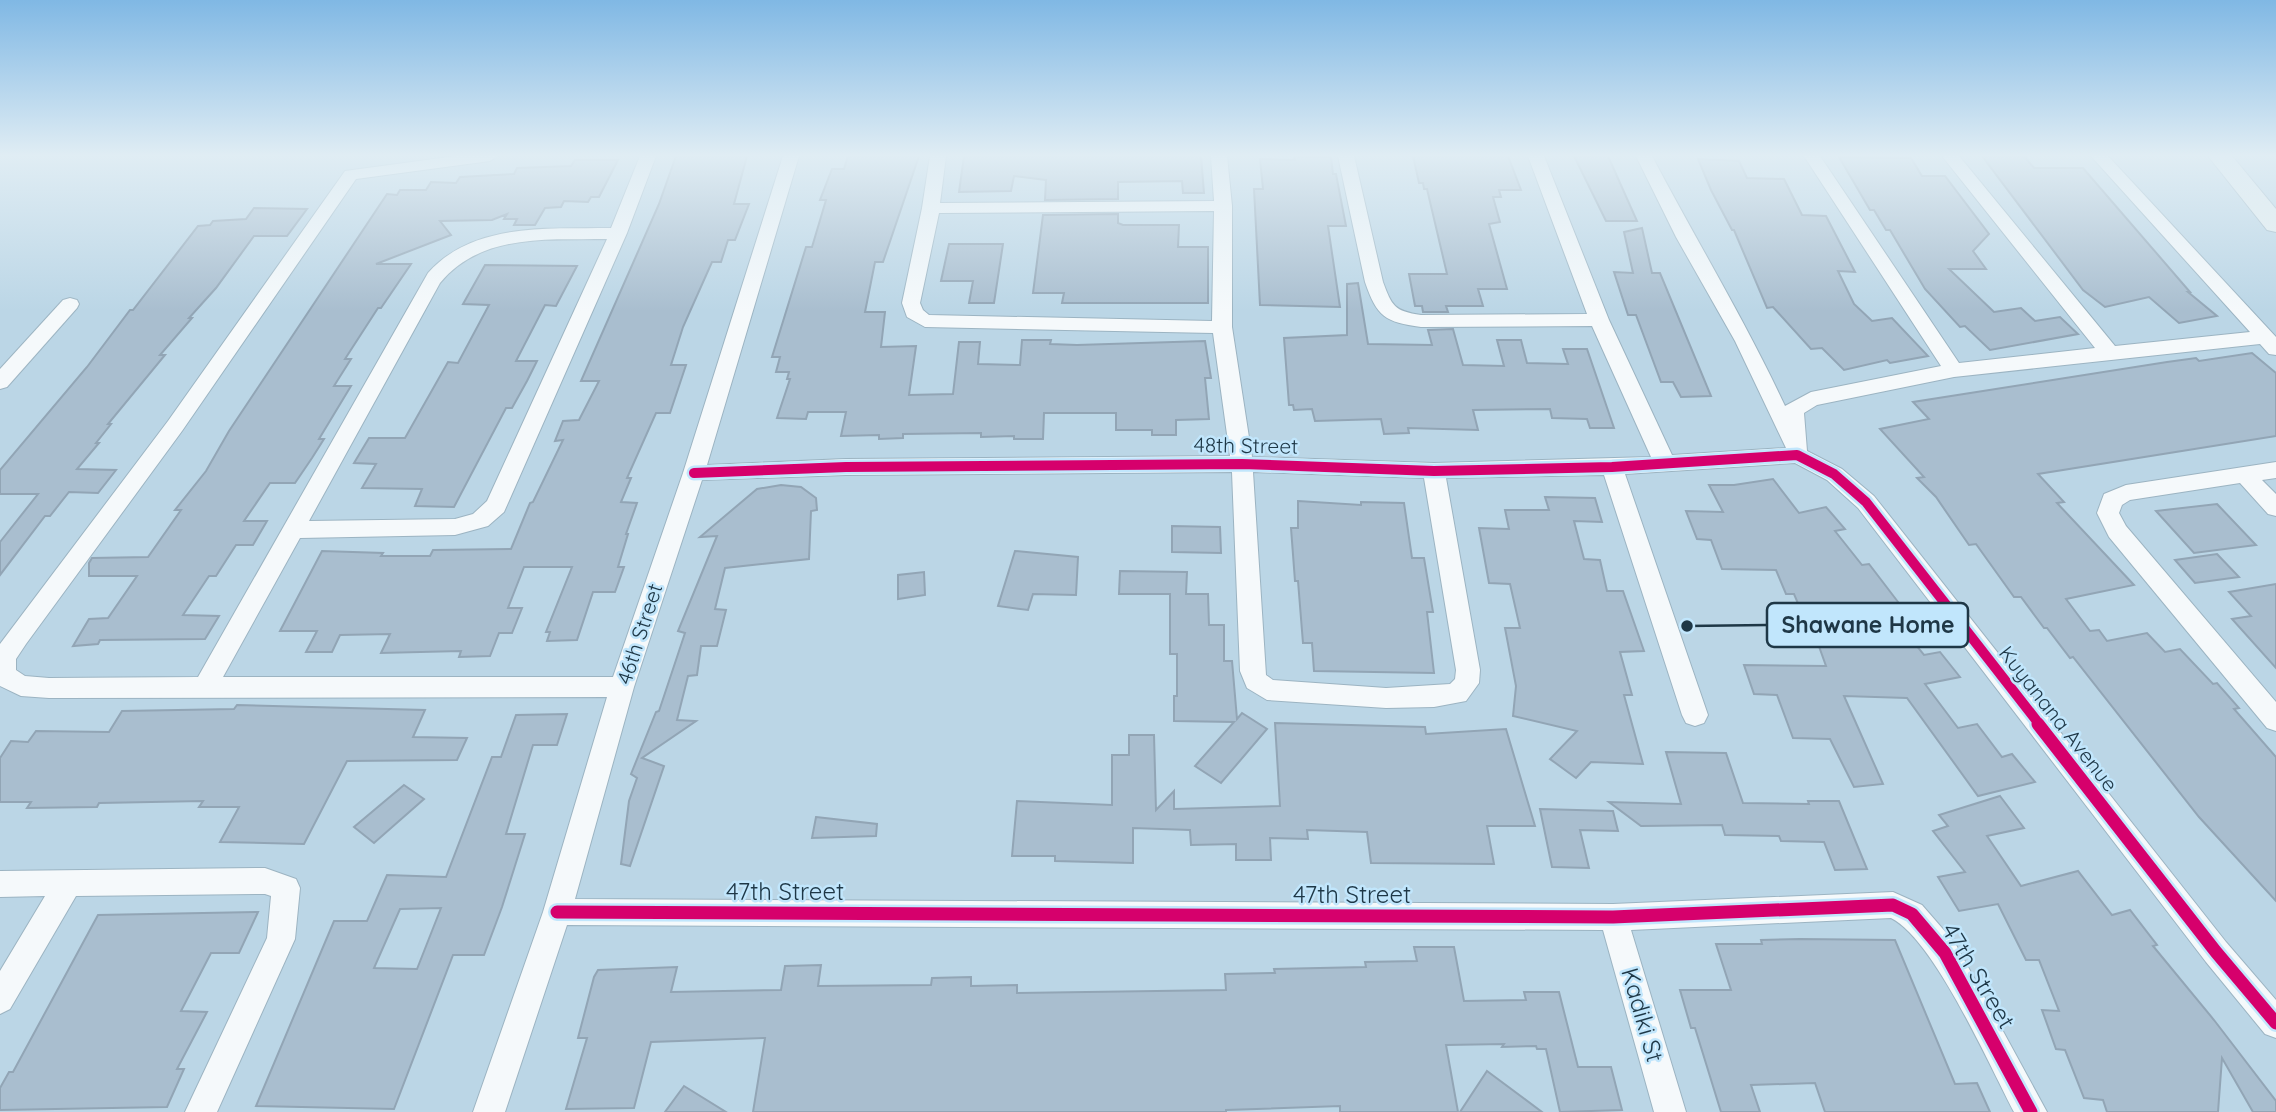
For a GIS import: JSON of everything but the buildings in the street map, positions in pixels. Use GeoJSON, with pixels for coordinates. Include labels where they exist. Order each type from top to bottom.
{"type":"FeatureCollection","features":[{"type":"Feature","properties":{"kind":"main road"},"geometry":{"type":"LineString","coordinates":[[2262,208],[2276,225]]}},
{"type":"Feature","properties":{"kind":"street"},"geometry":{"type":"LineString","coordinates":[[328,208],[175,426],[4,657],[3,675],[21,686],[622,687]]}},
{"type":"Feature","properties":{"kind":"street"},"geometry":{"type":"LineString","coordinates":[[293,530],[455,527],[480,520],[496,506],[628,208]]}},
{"type":"Feature","properties":{"kind":"street","name":"46th Street"},"geometry":{"type":"LineString","coordinates":[[489,1112],[556,912],[622,687],[694,473],[775,208]]}},
{"type":"Feature","properties":{"kind":"street"},"geometry":{"type":"LineString","coordinates":[[948,208],[932,208],[911,303],[914,313],[925,321],[1222,327]]}},
{"type":"Feature","properties":{"kind":"street"},"geometry":{"type":"LineString","coordinates":[[1223,208],[1222,327],[1242,464],[1252,671],[1256,681],[1267,690],[1365,697],[1441,696],[1457,694],[1467,683],[1468,670],[1434,471]]}},
{"type":"Feature","properties":{"kind":"street"},"geometry":{"type":"LineString","coordinates":[[1357,208],[1375,288],[1385,309],[1395,317],[1421,321],[1599,320]]}},
{"type":"Feature","properties":{"kind":"street"},"geometry":{"type":"LineString","coordinates":[[1556,208],[1599,320],[1665,464]]}},
{"type":"Feature","properties":{"kind":"street"},"geometry":{"type":"LineString","coordinates":[[1670,208],[1745,341],[1797,454]]}},
{"type":"Feature","properties":{"kind":"street"},"geometry":{"type":"LineString","coordinates":[[1846,208],[1954,370]]}},
{"type":"Feature","properties":{"kind":"street"},"geometry":{"type":"LineString","coordinates":[[1992,208],[2109,352]]}},
{"type":"Feature","properties":{"kind":"street"},"geometry":{"type":"LineString","coordinates":[[2146,208],[2269,343]]}},
{"type":"Feature","properties":{"kind":"street"},"geometry":{"type":"LineString","coordinates":[[205,687],[432,281],[443,267],[478,246],[499,241],[618,233]]}},
{"type":"Feature","properties":{"kind":"street"},"geometry":{"type":"LineString","coordinates":[[0,382],[69,304]]}},
{"type":"Feature","properties":{"kind":"street"},"geometry":{"type":"LineString","coordinates":[[1797,454],[1793,410],[1811,399],[1954,370],[2109,352],[2269,343]]}},
{"type":"Feature","properties":{"kind":"street","name":"48th Street"},"geometry":{"type":"LineString","coordinates":[[694,473],[846,467],[1242,464],[1434,471],[1612,467],[1797,454]]}},
{"type":"Feature","properties":{"kind":"street","name":"Kuyanana Avenue"},"geometry":{"type":"LineString","coordinates":[[1797,454],[1845,480],[1866,502],[2207,941],[2276,1023]]}},
{"type":"Feature","properties":{"kind":"street"},"geometry":{"type":"LineString","coordinates":[[1612,467],[1695,715]]}},
{"type":"Feature","properties":{"kind":"street"},"geometry":{"type":"LineString","coordinates":[[2276,470],[2126,493],[2112,500],[2108,513],[2117,531],[2276,720]]}},
{"type":"Feature","properties":{"kind":"street"},"geometry":{"type":"LineString","coordinates":[[2244,474],[2276,508]]}},
{"type":"Feature","properties":{"kind":"street"},"geometry":{"type":"LineString","coordinates":[[0,884],[265,881],[286,888],[281,939],[201,1112]]}},
{"type":"Feature","properties":{"kind":"street"},"geometry":{"type":"LineString","coordinates":[[0,999],[68,884]]}},
{"type":"Feature","properties":{"kind":"street","name":"47th Street"},"geometry":{"type":"LineString","coordinates":[[556,912],[1613,917],[1893,905],[1912,914],[1945,953],[2031,1112]]}},
{"type":"Feature","properties":{"kind":"street","name":"Kadiki St"},"geometry":{"type":"LineString","coordinates":[[1613,917],[1670,1112]]}},
{"type":"Feature","properties":{"kind":"cycle path"},"geometry":{"type":"LineString","coordinates":[[694,473],[846,467],[1242,464],[1434,471],[1612,467],[1797,455],[1834,474],[1866,502],[2216,952],[2276,1023]]}},
{"type":"Feature","properties":{"kind":"cycle path"},"geometry":{"type":"LineString","coordinates":[[557,912],[1613,917],[1893,905],[1912,914],[1945,953],[2031,1112]]}},
{"type":"Feature","properties":{"kind":"place","name":"Shawane Home"},"geometry":{"type":"Point","coordinates":[1687,626]}}]}
